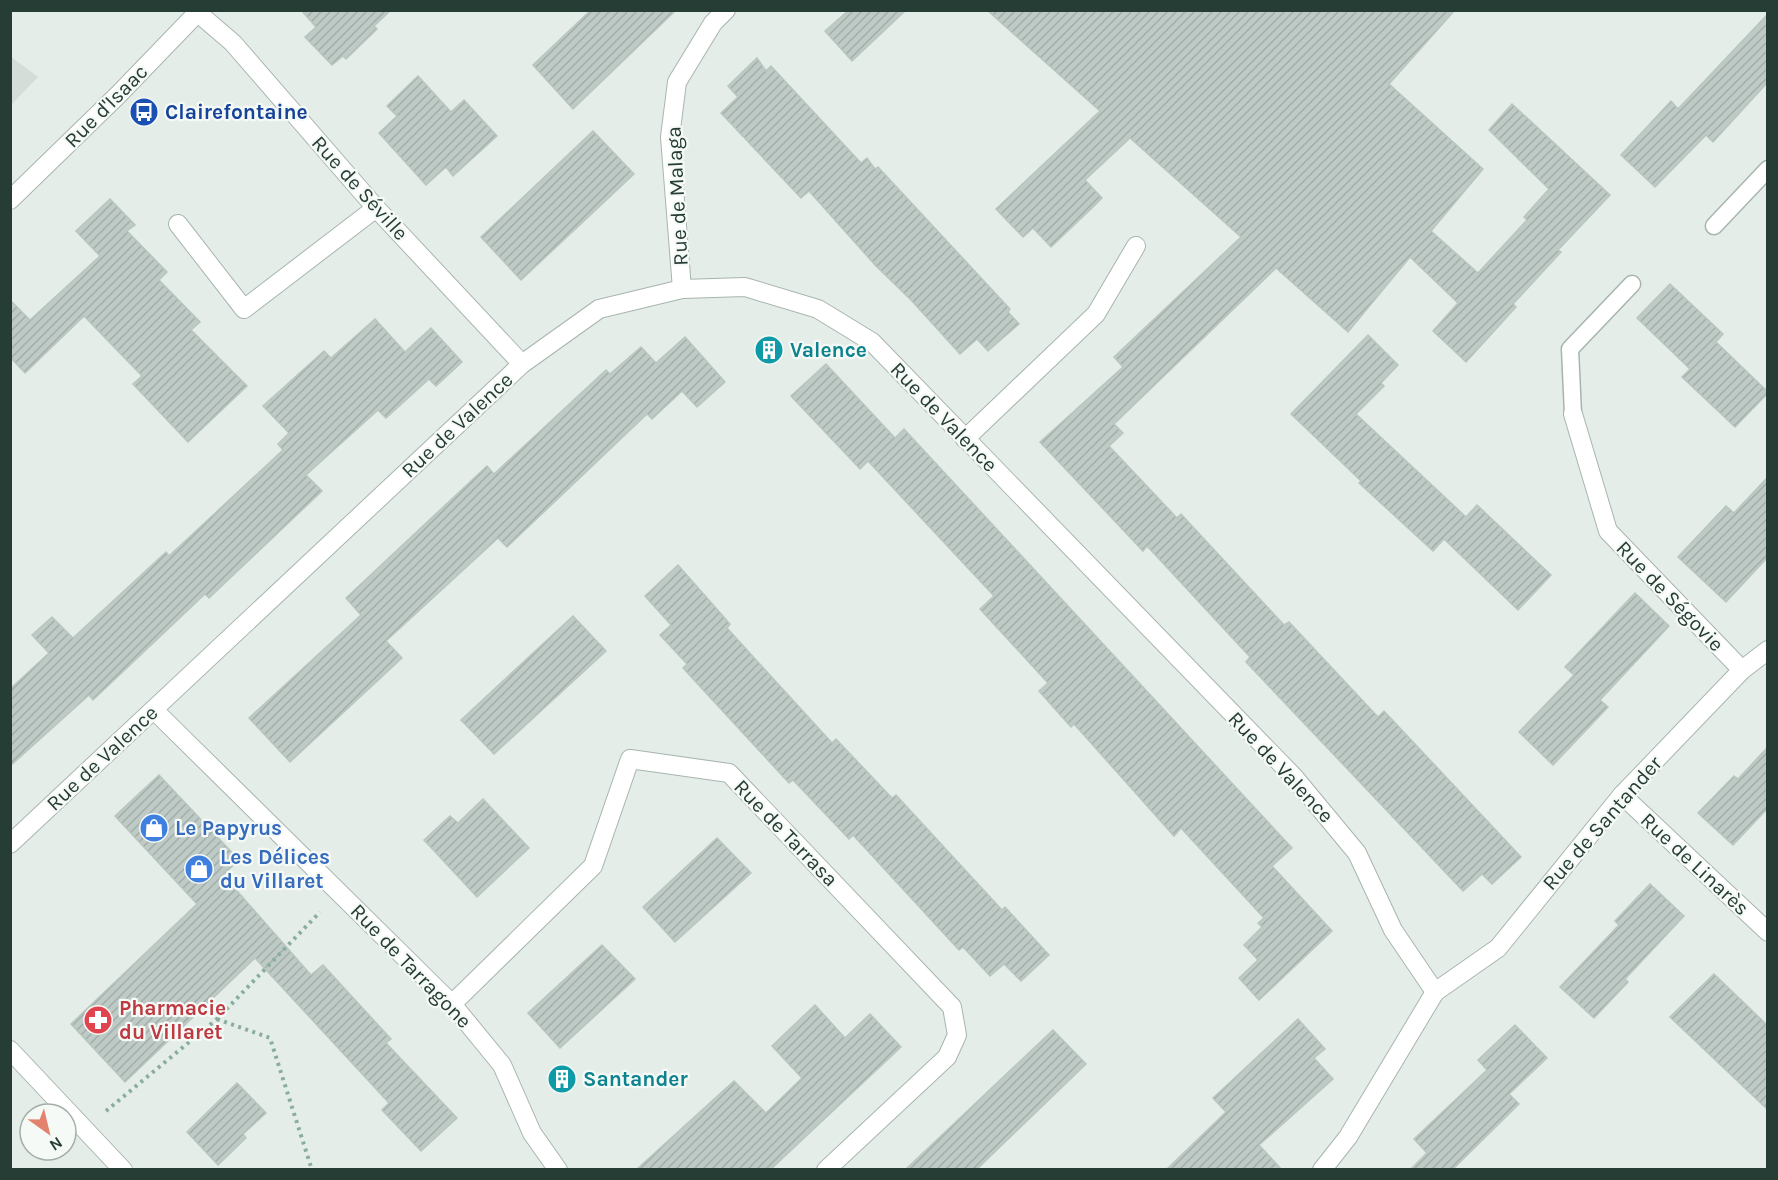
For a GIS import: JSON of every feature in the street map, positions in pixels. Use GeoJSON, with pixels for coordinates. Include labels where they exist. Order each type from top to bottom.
{"type":"FeatureCollection","features":[{"type":"Feature","properties":{"kind":"street","name":"Rue de Malaga"},"geometry":{"type":"LineString","coordinates":[[682,289],[670,137],[677,82],[713,23],[726,10]]}},
{"type":"Feature","properties":{"kind":"street","name":"Rue d'Isaac"},"geometry":{"type":"LineString","coordinates":[[10,200],[199,12]]}},
{"type":"Feature","properties":{"kind":"street","name":"Rue de Séville"},"geometry":{"type":"LineString","coordinates":[[199,12],[233,43],[376,208],[522,364]]}},
{"type":"Feature","properties":{"kind":"street"},"geometry":{"type":"LineString","coordinates":[[178,224],[244,309],[376,208]]}},
{"type":"Feature","properties":{"kind":"street"},"geometry":{"type":"LineString","coordinates":[[965,440],[1096,314],[1136,246]]}},
{"type":"Feature","properties":{"kind":"street","name":"Rue de Valence"},"geometry":{"type":"LineString","coordinates":[[10,844],[522,364],[599,309],[682,289],[744,287],[818,309],[872,342],[1294,777],[1357,853],[1393,930],[1435,992]]}},
{"type":"Feature","properties":{"kind":"street","name":"Rue de Ségovie"},"geometry":{"type":"LineString","coordinates":[[1573,414],[1608,531],[1742,670]]}},
{"type":"Feature","properties":{"kind":"street","name":"Rue de Santander"},"geometry":{"type":"LineString","coordinates":[[1435,992],[1498,948],[1622,795],[1742,670],[1767,650]]}},
{"type":"Feature","properties":{"kind":"street","name":"Rue de Tarragone"},"geometry":{"type":"LineString","coordinates":[[154,710],[452,1004],[502,1065],[532,1132],[558,1170]]}},
{"type":"Feature","properties":{"kind":"street","name":"Rue de Tarrasa"},"geometry":{"type":"LineString","coordinates":[[452,1004],[593,866],[630,759],[729,773],[952,1007],[957,1035],[947,1057],[826,1170]]}},
{"type":"Feature","properties":{"kind":"street","name":"Rue de Linarès"},"geometry":{"type":"LineString","coordinates":[[1622,795],[1767,932]]}},
{"type":"Feature","properties":{"kind":"street"},"geometry":{"type":"LineString","coordinates":[[1322,1170],[1348,1137],[1435,992]]}},
{"type":"Feature","properties":{"kind":"street"},"geometry":{"type":"LineString","coordinates":[[10,1050],[123,1170]]}},
{"type":"Feature","properties":{"kind":"lane"},"geometry":{"type":"LineString","coordinates":[[1714,226],[1767,169]]}},
{"type":"Feature","properties":{"kind":"lane"},"geometry":{"type":"LineString","coordinates":[[1573,414],[1570,349],[1632,284]]}},
{"type":"Feature","properties":{"kind":"path"},"geometry":{"type":"LineString","coordinates":[[84,1128],[218,1018],[339,893]]}},
{"type":"Feature","properties":{"kind":"path"},"geometry":{"type":"LineString","coordinates":[[218,1018],[270,1038],[312,1170]]}},
{"type":"Feature","properties":{"kind":"shaded area"},"geometry":{"type":"Polygon","coordinates":[[[10,56],[38,77],[11,105],[10,105],[10,56]]]}},
{"type":"Feature","properties":{"kind":"building"},"geometry":{"type":"Polygon","coordinates":[[[301,10],[391,10],[374,26],[377,29],[346,59],[343,56],[332,65],[305,37],[316,27],[301,10]]]}},
{"type":"Feature","properties":{"kind":"building"},"geometry":{"type":"Polygon","coordinates":[[[591,10],[676,10],[573,109],[533,65],[591,10]]]}},
{"type":"Feature","properties":{"kind":"building"},"geometry":{"type":"Polygon","coordinates":[[[849,10],[906,10],[852,61],[825,31],[849,10]]]}},
{"type":"Feature","properties":{"kind":"building"},"geometry":{"type":"Polygon","coordinates":[[[987,10],[1455,10],[1389,84],[1483,169],[1431,231],[1478,273],[1527,220],[1524,217],[1549,189],[1489,130],[1512,104],[1610,195],[1558,250],[1561,252],[1513,304],[1516,307],[1466,362],[1433,331],[1458,303],[1410,257],[1348,332],[1276,268],[1114,424],[1123,433],[1109,446],[1177,518],[1181,514],[1284,625],[1289,622],[1378,717],[1384,711],[1521,857],[1492,884],[1482,874],[1463,891],[1246,662],[1250,657],[1147,546],[1143,551],[1040,442],[1123,367],[1114,357],[1241,237],[1130,138],[1085,180],[1102,198],[1051,247],[1033,228],[1023,237],[996,209],[1100,111],[987,10]]]}},
{"type":"Feature","properties":{"kind":"building"},"geometry":{"type":"Polygon","coordinates":[[[1767,15],[1767,83],[1713,142],[1706,135],[1655,187],[1621,155],[1671,101],[1678,109],[1767,15]]]}},
{"type":"Feature","properties":{"kind":"building"},"geometry":{"type":"Polygon","coordinates":[[[757,58],[766,71],[771,66],[861,163],[867,158],[875,169],[878,167],[1010,309],[1008,312],[1019,324],[988,351],[977,339],[960,354],[911,300],[876,266],[809,191],[801,198],[721,113],[738,97],[728,86],[757,58]]]}},
{"type":"Feature","properties":{"kind":"building"},"geometry":{"type":"Polygon","coordinates":[[[418,76],[451,112],[464,100],[497,136],[453,176],[446,167],[426,185],[379,133],[397,116],[387,106],[418,76]]]}},
{"type":"Feature","properties":{"kind":"building"},"geometry":{"type":"Polygon","coordinates":[[[593,131],[634,174],[521,280],[481,237],[593,131]]]}},
{"type":"Feature","properties":{"kind":"building"},"geometry":{"type":"Polygon","coordinates":[[[110,199],[135,225],[127,231],[167,272],[159,280],[200,322],[191,330],[247,386],[188,442],[133,384],[142,376],[84,316],[25,373],[10,357],[10,300],[30,320],[100,256],[76,231],[110,199]]]}},
{"type":"Feature","properties":{"kind":"building"},"geometry":{"type":"Polygon","coordinates":[[[1670,284],[1723,334],[1716,342],[1767,391],[1767,394],[1735,427],[1682,377],[1690,369],[1637,318],[1670,284]]]}},
{"type":"Feature","properties":{"kind":"building"},"geometry":{"type":"Polygon","coordinates":[[[375,319],[405,352],[431,328],[462,362],[436,386],[429,379],[386,418],[378,410],[306,475],[322,491],[209,598],[205,594],[93,700],[89,695],[10,766],[10,689],[49,653],[32,635],[52,617],[73,638],[166,552],[169,556],[283,450],[278,444],[289,433],[263,406],[324,351],[331,358],[375,319]]]}},
{"type":"Feature","properties":{"kind":"building"},"geometry":{"type":"Polygon","coordinates":[[[1368,335],[1398,365],[1381,383],[1384,386],[1356,414],[1466,517],[1477,505],[1551,575],[1518,610],[1444,539],[1433,551],[1359,483],[1361,481],[1291,414],[1368,335]]]}},
{"type":"Feature","properties":{"kind":"building"},"geometry":{"type":"Polygon","coordinates":[[[685,337],[725,382],[697,407],[682,391],[652,419],[647,414],[507,547],[498,538],[386,641],[402,658],[290,762],[249,718],[361,615],[346,598],[487,466],[494,474],[606,370],[610,374],[641,347],[656,363],[685,337]]]}},
{"type":"Feature","properties":{"kind":"building"},"geometry":{"type":"Polygon","coordinates":[[[826,364],[895,438],[904,429],[1292,848],[1272,866],[1332,931],[1259,1000],[1239,978],[1258,960],[1244,945],[1262,927],[1258,923],[1264,918],[1181,828],[1174,836],[1074,724],[1071,727],[1039,691],[1048,683],[980,609],[994,596],[868,461],[860,469],[791,396],[826,364]]]}},
{"type":"Feature","properties":{"kind":"building"},"geometry":{"type":"Polygon","coordinates":[[[1767,478],[1767,558],[1726,602],[1678,557],[1726,506],[1734,513],[1767,478]]]}},
{"type":"Feature","properties":{"kind":"building"},"geometry":{"type":"Polygon","coordinates":[[[678,565],[730,624],[727,628],[832,743],[836,739],[892,798],[896,795],[1002,910],[1005,907],[1049,955],[1021,981],[1004,964],[990,976],[963,947],[959,950],[853,835],[849,839],[793,780],[789,783],[683,668],[687,664],[660,635],[671,625],[645,596],[678,565]]]}},
{"type":"Feature","properties":{"kind":"building"},"geometry":{"type":"Polygon","coordinates":[[[1635,593],[1669,626],[1600,700],[1608,707],[1553,765],[1519,732],[1574,675],[1565,667],[1635,593]]]}},
{"type":"Feature","properties":{"kind":"building"},"geometry":{"type":"Polygon","coordinates":[[[573,616],[606,651],[494,754],[461,720],[573,616]]]}},
{"type":"Feature","properties":{"kind":"building"},"geometry":{"type":"Polygon","coordinates":[[[1767,748],[1767,809],[1733,845],[1698,813],[1734,776],[1738,779],[1767,748]]]}},
{"type":"Feature","properties":{"kind":"building"},"geometry":{"type":"Polygon","coordinates":[[[159,775],[239,860],[223,875],[311,975],[323,965],[391,1039],[386,1043],[457,1118],[421,1151],[382,1110],[389,1103],[255,958],[125,1082],[71,1024],[197,904],[115,816],[159,775]]]}},
{"type":"Feature","properties":{"kind":"building"},"geometry":{"type":"Polygon","coordinates":[[[483,799],[529,848],[477,897],[424,840],[450,816],[458,823],[483,799]]]}},
{"type":"Feature","properties":{"kind":"building"},"geometry":{"type":"Polygon","coordinates":[[[717,838],[751,873],[675,942],[643,907],[717,838]]]}},
{"type":"Feature","properties":{"kind":"building"},"geometry":{"type":"Polygon","coordinates":[[[1650,884],[1684,916],[1625,979],[1628,982],[1594,1018],[1560,987],[1619,925],[1615,921],[1650,884]]]}},
{"type":"Feature","properties":{"kind":"building"},"geometry":{"type":"Polygon","coordinates":[[[602,945],[635,979],[560,1048],[528,1013],[602,945]]]}},
{"type":"Feature","properties":{"kind":"building"},"geometry":{"type":"Polygon","coordinates":[[[1714,974],[1767,1025],[1767,1109],[1670,1017],[1714,974]]]}},
{"type":"Feature","properties":{"kind":"building"},"geometry":{"type":"Polygon","coordinates":[[[815,1005],[845,1038],[870,1014],[901,1047],[770,1170],[636,1170],[734,1081],[766,1113],[802,1078],[772,1046],[815,1005]]]}},
{"type":"Feature","properties":{"kind":"building"},"geometry":{"type":"Polygon","coordinates":[[[1298,1019],[1325,1049],[1314,1058],[1333,1079],[1259,1145],[1282,1170],[1166,1170],[1226,1112],[1213,1098],[1298,1019]]]}},
{"type":"Feature","properties":{"kind":"building"},"geometry":{"type":"Polygon","coordinates":[[[1515,1025],[1547,1058],[1509,1094],[1519,1104],[1452,1170],[1410,1170],[1427,1153],[1414,1139],[1487,1070],[1478,1060],[1515,1025]]]}},
{"type":"Feature","properties":{"kind":"building"},"geometry":{"type":"Polygon","coordinates":[[[1053,1030],[1086,1064],[976,1170],[905,1170],[1053,1030]]]}},
{"type":"Feature","properties":{"kind":"building"},"geometry":{"type":"Polygon","coordinates":[[[237,1083],[266,1113],[243,1134],[246,1138],[218,1165],[187,1132],[237,1083]]]}},
{"type":"Feature","properties":{"kind":"place","name":"Clairefontaine"},"geometry":{"type":"Point","coordinates":[144,112]}},
{"type":"Feature","properties":{"kind":"place","name":"Valence"},"geometry":{"type":"Point","coordinates":[769,350]}},
{"type":"Feature","properties":{"kind":"place","name":"Le Papyrus"},"geometry":{"type":"Point","coordinates":[154,828]}},
{"type":"Feature","properties":{"kind":"place","name":"Les Délices du Villaret"},"geometry":{"type":"Point","coordinates":[199,869]}},
{"type":"Feature","properties":{"kind":"place","name":"Pharmacie du Villaret"},"geometry":{"type":"Point","coordinates":[98,1020]}},
{"type":"Feature","properties":{"kind":"place","name":"Santander"},"geometry":{"type":"Point","coordinates":[562,1079]}}]}
